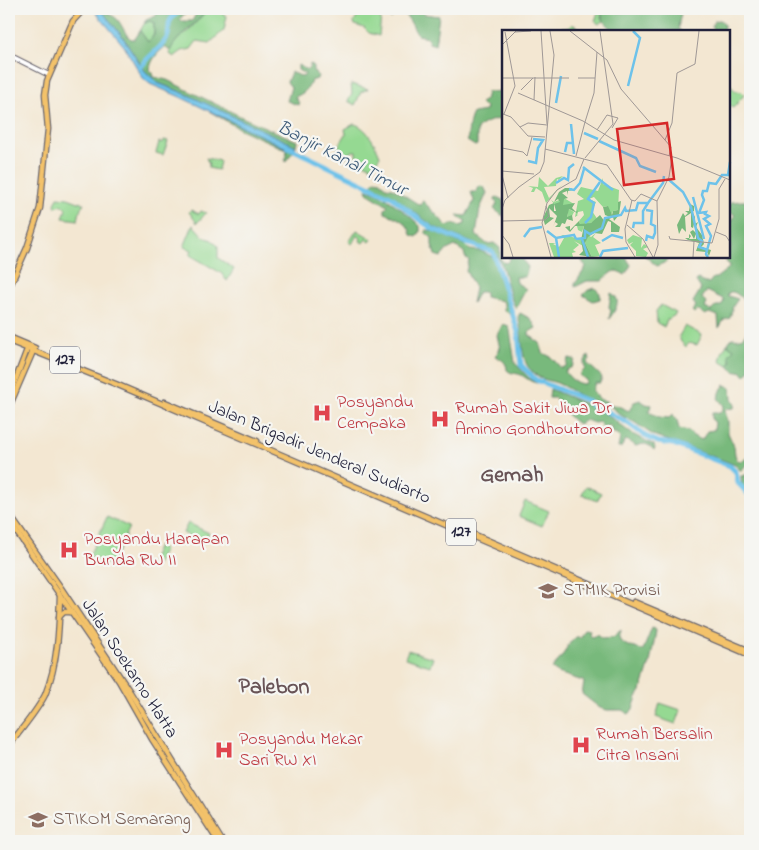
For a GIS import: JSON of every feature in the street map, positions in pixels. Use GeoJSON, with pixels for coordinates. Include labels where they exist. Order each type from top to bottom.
{"type":"FeatureCollection","features":[{"type":"Feature","properties":{"kind":"main road"},"geometry":{"type":"LineString","coordinates":[[9,282],[24,247],[39,203],[48,129],[45,91],[49,75],[73,21],[84,9]]}},
{"type":"Feature","properties":{"kind":"main road"},"geometry":{"type":"LineString","coordinates":[[9,288],[30,239],[40,208],[39,203]]}},
{"type":"Feature","properties":{"kind":"main road","name":"Jalan Brigadir Jenderal Sudiarto"},"geometry":{"type":"LineString","coordinates":[[9,339],[672,620]]}},
{"type":"Feature","properties":{"kind":"main road"},"geometry":{"type":"LineString","coordinates":[[9,407],[28,347]]}},
{"type":"Feature","properties":{"kind":"main road"},"geometry":{"type":"LineString","coordinates":[[9,398],[34,349]]}},
{"type":"Feature","properties":{"kind":"main road","name":"Jalan Soekarno Hatta"},"geometry":{"type":"LineString","coordinates":[[9,514],[130,692],[169,761],[222,841]]}},
{"type":"Feature","properties":{"kind":"main road"},"geometry":{"type":"LineString","coordinates":[[9,521],[59,590],[119,681],[218,841]]}},
{"type":"Feature","properties":{"kind":"main road"},"geometry":{"type":"LineString","coordinates":[[9,746],[42,700],[48,687],[54,662],[59,617],[59,590]]}},
{"type":"Feature","properties":{"kind":"main road"},"geometry":{"type":"LineString","coordinates":[[9,742],[40,699],[45,686],[52,658],[59,590]]}},
{"type":"Feature","properties":{"kind":"main road"},"geometry":{"type":"LineString","coordinates":[[59,617],[64,612],[72,612]]}},
{"type":"Feature","properties":{"kind":"main road","name":"127"},"geometry":{"type":"LineString","coordinates":[[672,620],[750,651]]}},
{"type":"Feature","properties":{"kind":"main road","name":"127"},"geometry":{"type":"LineString","coordinates":[[672,620],[750,655]]}},
{"type":"Feature","properties":{"kind":"street"},"geometry":{"type":"LineString","coordinates":[[9,55],[49,75]]}},
{"type":"Feature","properties":{"kind":"green space"},"geometry":{"type":"Polygon","coordinates":[[[99,9],[104,9],[117,19],[131,39],[135,39],[140,31],[148,42],[154,35],[154,23],[150,21],[144,23],[146,20],[156,16],[157,9],[191,9],[180,20],[192,21],[199,9],[207,9],[173,45],[170,51],[165,47],[155,57],[151,63],[150,70],[154,77],[167,80],[244,118],[297,141],[296,146],[186,94],[158,83],[145,71],[122,36],[99,9]]]}},
{"type":"Feature","properties":{"kind":"green space"},"geometry":{"type":"Polygon","coordinates":[[[207,9],[214,9],[227,16],[224,30],[210,43],[197,41],[191,49],[182,51],[174,57],[170,54],[174,43],[191,28],[207,9]]]}},
{"type":"Feature","properties":{"kind":"green space"},"geometry":{"type":"Polygon","coordinates":[[[363,9],[372,11],[381,17],[379,36],[355,25],[354,22],[363,9]]]}},
{"type":"Feature","properties":{"kind":"green space"},"geometry":{"type":"Polygon","coordinates":[[[379,9],[421,9],[424,14],[439,16],[435,45],[429,43],[427,37],[418,35],[404,14],[394,13],[391,19],[379,9]]]}},
{"type":"Feature","properties":{"kind":"green space"},"geometry":{"type":"Polygon","coordinates":[[[599,9],[618,9],[602,13],[601,18],[604,21],[599,24],[595,21],[599,9]]]}},
{"type":"Feature","properties":{"kind":"green space"},"geometry":{"type":"Polygon","coordinates":[[[614,9],[621,13],[628,9],[667,9],[670,11],[671,9],[679,9],[681,13],[678,28],[680,30],[612,30],[604,20],[602,13],[614,9]]]}},
{"type":"Feature","properties":{"kind":"green space"},"geometry":{"type":"Polygon","coordinates":[[[716,20],[720,20],[724,24],[722,30],[714,30],[712,28],[712,24],[716,20]]]}},
{"type":"Feature","properties":{"kind":"green space"},"geometry":{"type":"Polygon","coordinates":[[[150,21],[154,23],[154,31],[152,38],[148,42],[140,31],[144,24],[150,21]]]}},
{"type":"Feature","properties":{"kind":"green space"},"geometry":{"type":"Polygon","coordinates":[[[572,24],[582,30],[559,30],[563,27],[568,28],[572,24]]]}},
{"type":"Feature","properties":{"kind":"green space"},"geometry":{"type":"Polygon","coordinates":[[[310,64],[313,65],[313,71],[318,76],[317,79],[311,81],[305,91],[295,97],[299,103],[298,105],[287,101],[291,87],[287,82],[291,72],[303,77],[305,74],[298,70],[298,65],[307,70],[310,64]]]}},
{"type":"Feature","properties":{"kind":"green space"},"geometry":{"type":"Polygon","coordinates":[[[729,83],[734,90],[744,95],[733,108],[729,105],[729,83]]]}},
{"type":"Feature","properties":{"kind":"green space"},"geometry":{"type":"Polygon","coordinates":[[[351,84],[368,89],[361,92],[355,105],[348,101],[352,94],[351,84]]]}},
{"type":"Feature","properties":{"kind":"green space"},"geometry":{"type":"Polygon","coordinates":[[[502,91],[502,122],[496,119],[483,124],[477,129],[477,145],[475,146],[467,141],[469,124],[473,113],[485,111],[486,107],[480,103],[485,100],[487,92],[502,91]]]}},
{"type":"Feature","properties":{"kind":"green space"},"geometry":{"type":"Polygon","coordinates":[[[209,111],[293,152],[285,162],[287,150],[240,129],[209,111]]]}},
{"type":"Feature","properties":{"kind":"green space"},"geometry":{"type":"Polygon","coordinates":[[[354,124],[363,128],[380,156],[372,167],[356,159],[356,151],[345,157],[339,154],[338,147],[346,134],[345,129],[354,124]]]}},
{"type":"Feature","properties":{"kind":"green space"},"geometry":{"type":"Polygon","coordinates":[[[164,140],[168,141],[163,155],[156,153],[159,142],[163,143],[164,140]]]}},
{"type":"Feature","properties":{"kind":"green space"},"geometry":{"type":"Polygon","coordinates":[[[206,158],[220,161],[218,170],[208,168],[209,164],[206,158]]]}},
{"type":"Feature","properties":{"kind":"green space"},"geometry":{"type":"Polygon","coordinates":[[[375,180],[381,181],[386,187],[393,188],[418,204],[421,205],[423,201],[447,226],[465,224],[465,220],[457,215],[466,216],[474,201],[471,192],[476,192],[480,186],[484,187],[487,193],[480,209],[476,235],[487,244],[494,243],[500,248],[500,258],[503,262],[506,263],[510,258],[524,258],[523,261],[528,267],[525,277],[516,277],[517,283],[526,289],[516,308],[510,295],[502,265],[494,252],[434,227],[393,196],[370,185],[375,180]]]}},
{"type":"Feature","properties":{"kind":"green space"},"geometry":{"type":"Polygon","coordinates":[[[367,189],[387,199],[415,221],[420,226],[420,232],[417,237],[411,235],[405,223],[385,213],[385,209],[388,206],[367,193],[367,189]]]}},
{"type":"Feature","properties":{"kind":"green space"},"geometry":{"type":"Polygon","coordinates":[[[58,197],[68,198],[84,204],[81,207],[78,220],[63,218],[66,209],[61,205],[56,207],[55,204],[58,197]]]}},
{"type":"Feature","properties":{"kind":"green space"},"geometry":{"type":"Polygon","coordinates":[[[496,197],[502,200],[502,215],[494,209],[497,204],[496,197]]]}},
{"type":"Feature","properties":{"kind":"green space"},"geometry":{"type":"Polygon","coordinates":[[[750,201],[750,307],[745,304],[745,299],[734,292],[730,292],[728,296],[738,299],[733,306],[730,318],[724,320],[719,328],[718,316],[709,313],[705,315],[698,310],[694,313],[692,311],[696,306],[693,302],[701,289],[696,281],[698,279],[704,283],[709,283],[713,278],[716,278],[729,268],[729,264],[726,262],[729,258],[731,246],[729,245],[729,220],[732,221],[735,215],[729,212],[731,202],[750,201]],[[707,291],[702,298],[707,303],[705,308],[711,311],[716,306],[721,306],[724,301],[707,291]]]}},
{"type":"Feature","properties":{"kind":"green space"},"geometry":{"type":"Polygon","coordinates":[[[191,210],[199,214],[201,211],[206,213],[197,223],[189,212],[191,210]]]}},
{"type":"Feature","properties":{"kind":"green space"},"geometry":{"type":"Polygon","coordinates":[[[193,225],[204,237],[212,240],[218,246],[218,258],[234,269],[227,281],[221,273],[190,255],[192,250],[184,247],[193,225]]]}},
{"type":"Feature","properties":{"kind":"green space"},"geometry":{"type":"Polygon","coordinates":[[[357,230],[372,239],[370,242],[366,239],[363,243],[357,235],[352,244],[349,242],[357,230]]]}},
{"type":"Feature","properties":{"kind":"green space"},"geometry":{"type":"Polygon","coordinates":[[[426,230],[434,231],[465,245],[470,250],[481,251],[493,257],[511,315],[504,310],[502,301],[485,297],[483,292],[478,292],[472,303],[475,288],[466,271],[469,260],[465,257],[464,252],[455,246],[447,250],[441,257],[435,255],[432,238],[425,232],[426,230]]]}},
{"type":"Feature","properties":{"kind":"green space"},"geometry":{"type":"Polygon","coordinates":[[[583,258],[626,258],[631,265],[625,275],[615,271],[602,281],[587,281],[575,287],[586,267],[582,261],[583,258]]]}},
{"type":"Feature","properties":{"kind":"green space"},"geometry":{"type":"Polygon","coordinates":[[[647,258],[668,258],[666,262],[657,266],[647,258]]]}},
{"type":"Feature","properties":{"kind":"green space"},"geometry":{"type":"Polygon","coordinates":[[[595,288],[600,293],[600,299],[593,301],[583,295],[588,290],[595,288]]]}},
{"type":"Feature","properties":{"kind":"green space"},"geometry":{"type":"Polygon","coordinates":[[[611,293],[617,298],[617,305],[609,319],[611,310],[609,307],[611,293]]]}},
{"type":"Feature","properties":{"kind":"green space"},"geometry":{"type":"Polygon","coordinates":[[[661,305],[676,313],[667,320],[664,327],[657,323],[656,311],[661,305]]]}},
{"type":"Feature","properties":{"kind":"green space"},"geometry":{"type":"Polygon","coordinates":[[[520,313],[531,319],[536,328],[529,332],[529,335],[540,343],[543,353],[551,357],[561,368],[566,366],[568,359],[575,360],[572,367],[565,371],[570,378],[583,384],[586,383],[586,380],[579,375],[585,369],[584,363],[589,356],[590,359],[587,363],[602,377],[600,383],[595,383],[592,391],[601,400],[607,401],[606,404],[587,399],[557,383],[541,378],[528,367],[523,352],[518,317],[520,313]]]}},
{"type":"Feature","properties":{"kind":"green space"},"geometry":{"type":"Polygon","coordinates":[[[503,324],[509,326],[515,363],[529,378],[537,383],[521,375],[509,372],[503,361],[495,356],[500,349],[497,335],[503,324]]]}},
{"type":"Feature","properties":{"kind":"green space"},"geometry":{"type":"Polygon","coordinates":[[[685,326],[702,335],[697,345],[689,343],[686,347],[681,342],[679,336],[685,326]]]}},
{"type":"Feature","properties":{"kind":"green space"},"geometry":{"type":"Polygon","coordinates":[[[750,327],[750,370],[745,376],[741,371],[736,372],[728,366],[731,362],[729,355],[734,349],[728,343],[732,338],[742,338],[750,327]]]}},
{"type":"Feature","properties":{"kind":"green space"},"geometry":{"type":"Polygon","coordinates":[[[727,344],[734,349],[728,366],[720,361],[727,344]]]}},
{"type":"Feature","properties":{"kind":"green space"},"geometry":{"type":"Polygon","coordinates":[[[725,385],[731,388],[732,399],[735,405],[734,408],[726,409],[725,411],[728,433],[734,446],[735,455],[737,460],[741,461],[745,460],[750,454],[750,463],[742,470],[725,461],[653,435],[622,416],[610,406],[616,405],[629,411],[634,402],[640,400],[651,405],[649,412],[659,417],[669,418],[673,414],[679,429],[689,431],[693,436],[702,440],[707,431],[714,430],[715,422],[712,420],[712,413],[720,413],[724,406],[718,398],[725,385]]]}},
{"type":"Feature","properties":{"kind":"green space"},"geometry":{"type":"Polygon","coordinates":[[[550,389],[602,411],[632,434],[654,445],[655,449],[646,444],[636,446],[626,440],[622,447],[618,448],[620,438],[617,434],[611,432],[609,425],[604,427],[601,426],[600,422],[594,423],[586,420],[578,424],[571,419],[555,398],[549,398],[550,389]]]}},
{"type":"Feature","properties":{"kind":"green space"},"geometry":{"type":"Polygon","coordinates":[[[750,474],[750,492],[742,486],[741,476],[750,474]]]}},
{"type":"Feature","properties":{"kind":"green space"},"geometry":{"type":"Polygon","coordinates":[[[586,486],[601,493],[597,501],[582,494],[586,486]]]}},
{"type":"Feature","properties":{"kind":"green space"},"geometry":{"type":"Polygon","coordinates":[[[525,501],[549,511],[542,526],[519,516],[525,501]]]}},
{"type":"Feature","properties":{"kind":"green space"},"geometry":{"type":"Polygon","coordinates":[[[107,517],[129,527],[111,566],[89,556],[107,517]]]}},
{"type":"Feature","properties":{"kind":"green space"},"geometry":{"type":"Polygon","coordinates":[[[188,523],[209,533],[205,543],[183,533],[188,523]]]}},
{"type":"Feature","properties":{"kind":"green space"},"geometry":{"type":"Polygon","coordinates":[[[158,546],[164,549],[157,564],[151,561],[158,546]]]}},
{"type":"Feature","properties":{"kind":"green space"},"geometry":{"type":"Polygon","coordinates":[[[652,628],[656,631],[650,663],[641,691],[629,714],[622,710],[600,708],[582,694],[583,681],[558,673],[552,669],[570,643],[575,637],[580,637],[584,629],[590,630],[589,634],[591,636],[597,634],[603,638],[613,637],[621,630],[619,638],[622,643],[643,650],[652,628]]]}},
{"type":"Feature","properties":{"kind":"green space"},"geometry":{"type":"Polygon","coordinates":[[[408,650],[433,658],[430,666],[405,658],[408,650]]]}},
{"type":"Feature","properties":{"kind":"green space"},"geometry":{"type":"Polygon","coordinates":[[[660,703],[681,710],[676,724],[656,717],[660,703]]]}},
{"type":"Feature","properties":{"kind":"water"},"geometry":{"type":"Polygon","coordinates":[[[93,9],[102,11],[122,36],[145,71],[158,83],[186,94],[296,146],[293,151],[150,84],[143,78],[124,46],[93,9]]]}},
{"type":"Feature","properties":{"kind":"waterway"},"geometry":{"type":"LineString","coordinates":[[141,67],[168,37],[171,18],[183,9]]}},
{"type":"Feature","properties":{"kind":"waterway","name":"Banjir Kanal Timur"},"geometry":{"type":"LineString","coordinates":[[288,147],[392,197],[433,229],[493,252],[518,332],[521,365],[536,380],[588,401],[591,405],[608,412],[645,436],[658,442],[673,444],[730,466],[736,472],[738,483],[750,496]]}},
{"type":"Feature","properties":{"kind":"place","name":"Posyandu Cempaka"},"geometry":{"type":"Point","coordinates":[322,413]}},
{"type":"Feature","properties":{"kind":"place","name":"Rumah Sakit Jiwa Dr Amino Gondhoutomo"},"geometry":{"type":"Point","coordinates":[440,419]}},
{"type":"Feature","properties":{"kind":"place","name":"Posyandu Harapan Bunda RW II"},"geometry":{"type":"Point","coordinates":[69,550]}},
{"type":"Feature","properties":{"kind":"place","name":"STMIK Provisi"},"geometry":{"type":"Point","coordinates":[548,591]}},
{"type":"Feature","properties":{"kind":"place","name":"Rumah Bersalin Citra Insani"},"geometry":{"type":"Point","coordinates":[581,745]}},
{"type":"Feature","properties":{"kind":"place","name":"Posyandu Mekar Sari RW XI"},"geometry":{"type":"Point","coordinates":[224,750]}},
{"type":"Feature","properties":{"kind":"place","name":"STIKOM Semarang"},"geometry":{"type":"Point","coordinates":[38,820]}},
{"type":"Feature","properties":{"kind":"district","name":"Gemah"},"geometry":{"type":"Point","coordinates":[512,476]}},
{"type":"Feature","properties":{"kind":"district","name":"Palebon"},"geometry":{"type":"Point","coordinates":[274,688]}}]}
